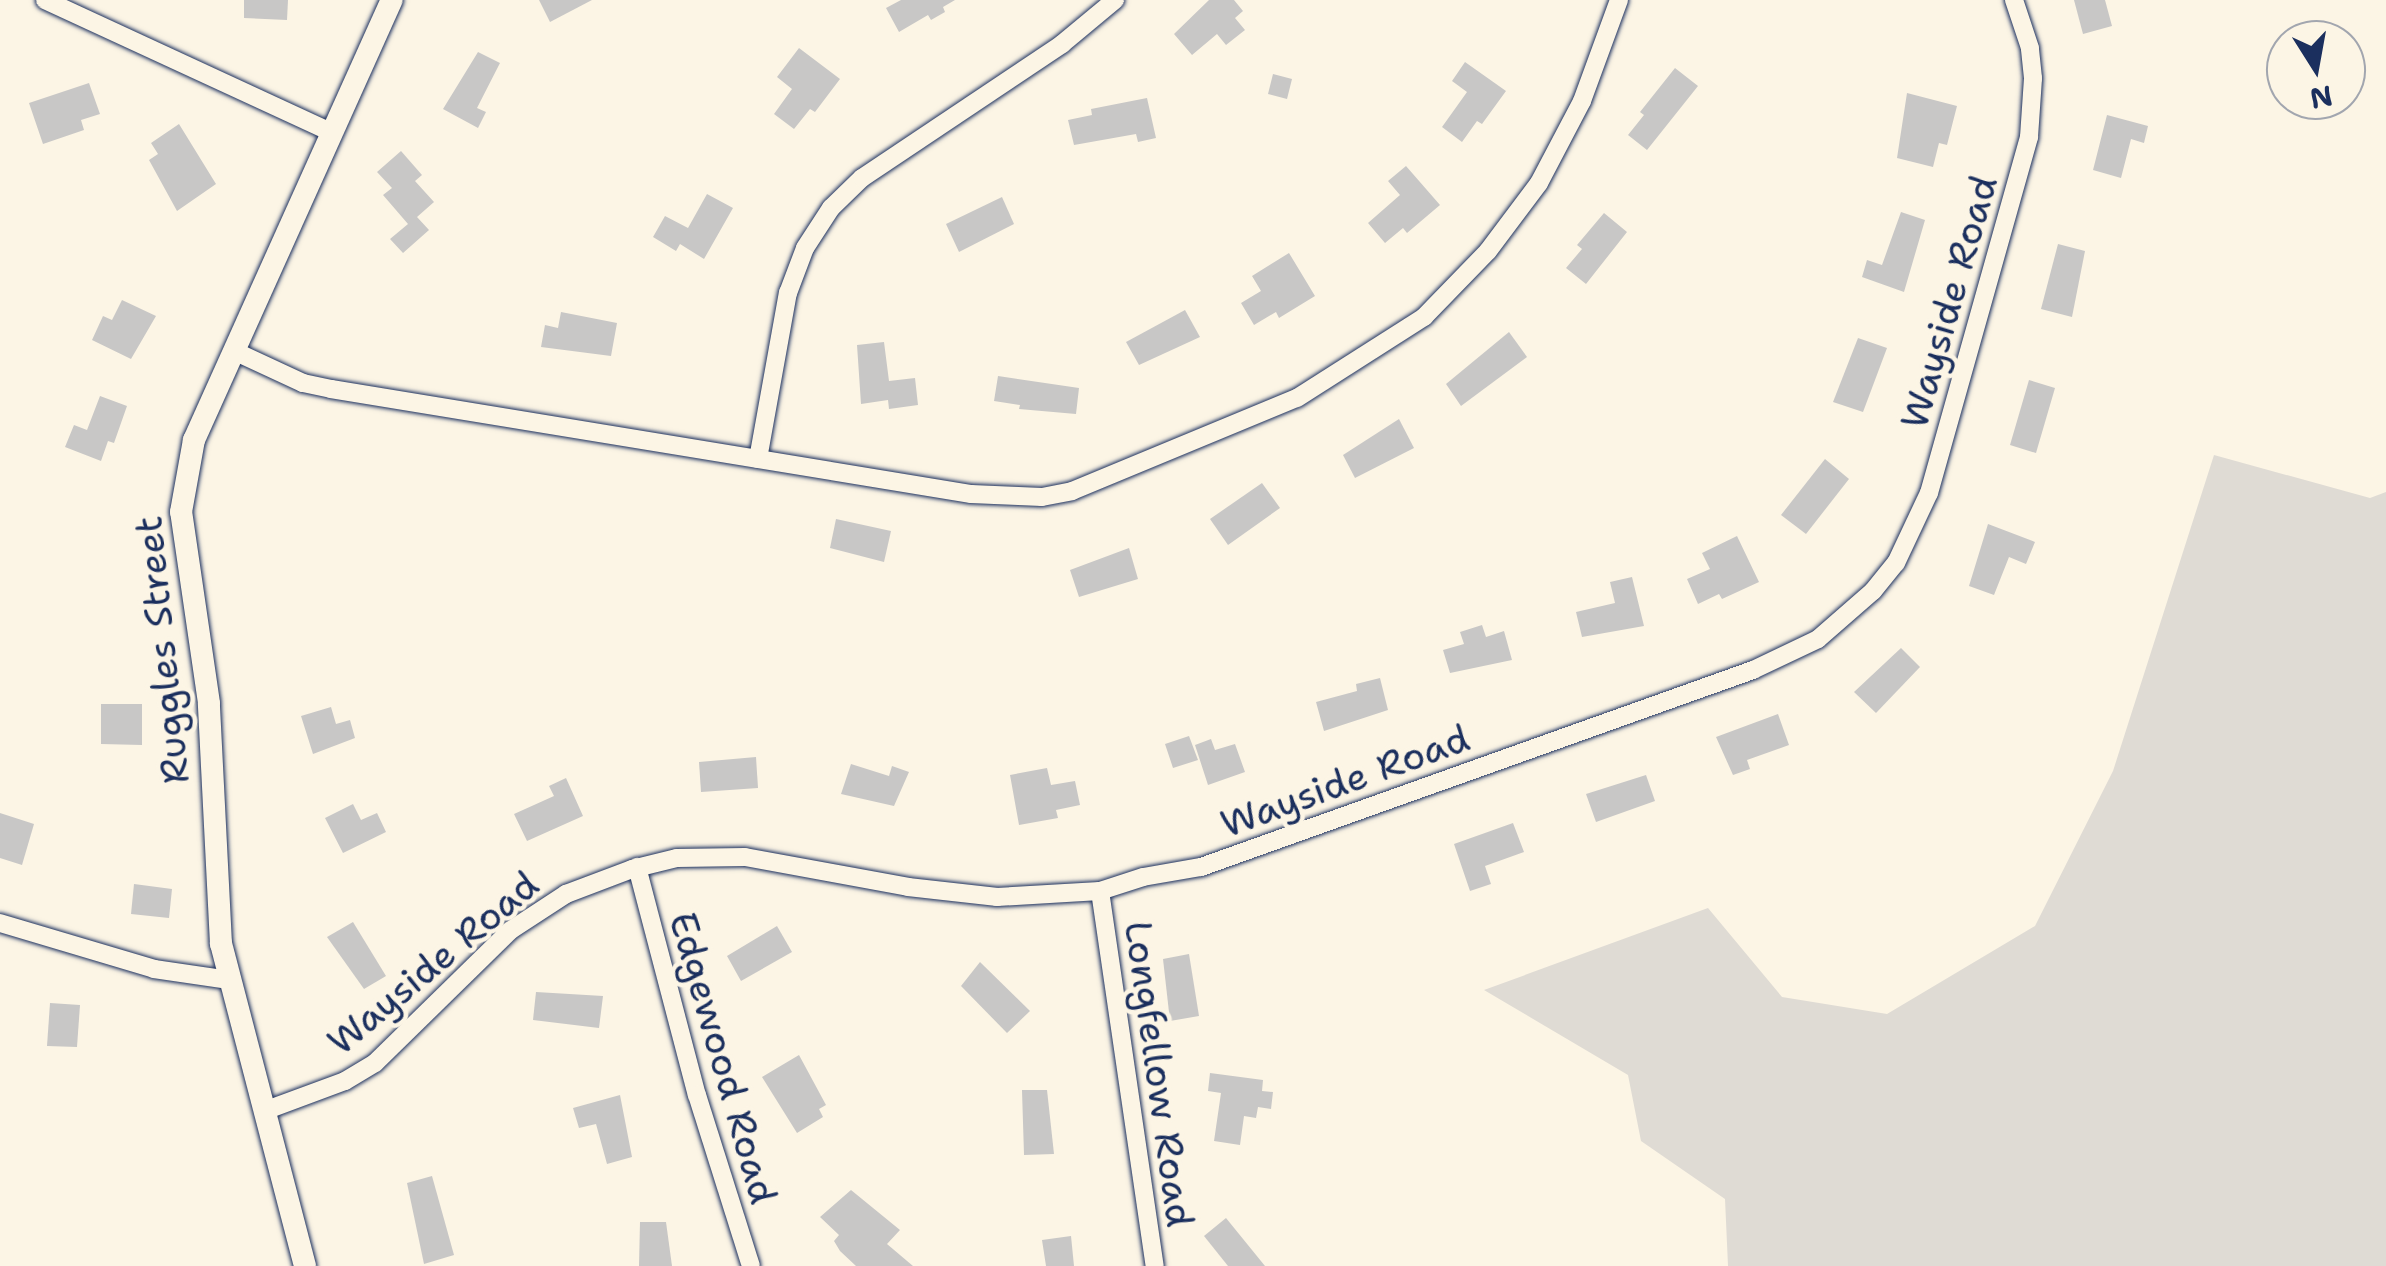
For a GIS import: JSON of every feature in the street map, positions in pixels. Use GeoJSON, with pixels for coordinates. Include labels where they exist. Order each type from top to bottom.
{"type":"FeatureCollection","features":[{"type":"Feature","properties":{"kind":"street"},"geometry":{"type":"LineString","coordinates":[[45,0],[331,132]]}},
{"type":"Feature","properties":{"kind":"street","name":"Ruggles Street"},"geometry":{"type":"LineString","coordinates":[[305,1266],[229,980],[216,896],[210,703],[181,512],[194,440],[392,0]]}},
{"type":"Feature","properties":{"kind":"street"},"geometry":{"type":"LineString","coordinates":[[758,459],[788,294],[805,248],[831,208],[862,178],[1062,44],[1114,0]]}},
{"type":"Feature","properties":{"kind":"street"},"geometry":{"type":"LineString","coordinates":[[234,352],[303,383],[332,390],[971,494],[1042,497],[1102,482],[1297,398],[1424,317],[1458,286],[1515,218],[1562,146],[1619,0]]}},
{"type":"Feature","properties":{"kind":"street","name":"Wayside Road"},"geometry":{"type":"LineString","coordinates":[[264,1111],[374,1064],[511,930],[566,894],[638,867],[677,858],[745,857],[908,888],[998,898],[1100,892],[1143,877],[1201,866],[1786,657],[1818,639],[1873,591],[1896,562],[1929,494],[2029,137],[2034,78],[2030,48],[2014,0]]}},
{"type":"Feature","properties":{"kind":"street","name":"Edgewood Road"},"geometry":{"type":"LineString","coordinates":[[638,867],[697,1094],[751,1266]]}},
{"type":"Feature","properties":{"kind":"street","name":"Longfellow Road"},"geometry":{"type":"LineString","coordinates":[[1100,892],[1155,1266]]}},
{"type":"Feature","properties":{"kind":"street"},"geometry":{"type":"LineString","coordinates":[[0,924],[154,969],[229,980]]}},
{"type":"Feature","properties":{"kind":"shaded area"},"geometry":{"type":"Polygon","coordinates":[[[2214,455],[2370,498],[2386,492],[2386,1266],[1728,1266],[1725,1199],[1641,1141],[1628,1075],[1484,990],[1708,908],[1782,997],[1887,1014],[2035,926],[2113,771],[2214,455]]]}},
{"type":"Feature","properties":{"kind":"building"},"geometry":{"type":"Polygon","coordinates":[[[244,0],[288,0],[287,20],[244,18],[244,0]]]}},
{"type":"Feature","properties":{"kind":"building"},"geometry":{"type":"Polygon","coordinates":[[[539,0],[592,0],[550,22],[539,0]]]}},
{"type":"Feature","properties":{"kind":"building"},"geometry":{"type":"Polygon","coordinates":[[[901,0],[955,0],[931,20],[928,15],[899,32],[886,8],[901,0]]]}},
{"type":"Feature","properties":{"kind":"building"},"geometry":{"type":"Polygon","coordinates":[[[1209,0],[1234,0],[1243,11],[1235,18],[1245,30],[1226,45],[1217,34],[1192,55],[1174,34],[1209,0]]]}},
{"type":"Feature","properties":{"kind":"building"},"geometry":{"type":"Polygon","coordinates":[[[2074,0],[2105,0],[2112,26],[2083,34],[2074,0]]]}},
{"type":"Feature","properties":{"kind":"building"},"geometry":{"type":"Polygon","coordinates":[[[799,48],[840,79],[815,112],[810,109],[794,129],[774,114],[792,89],[777,77],[799,48]]]}},
{"type":"Feature","properties":{"kind":"building"},"geometry":{"type":"Polygon","coordinates":[[[478,52],[500,63],[477,108],[486,112],[478,128],[443,109],[478,52]]]}},
{"type":"Feature","properties":{"kind":"building"},"geometry":{"type":"Polygon","coordinates":[[[1465,62],[1506,91],[1482,124],[1477,121],[1462,142],[1442,127],[1467,92],[1452,81],[1465,62]]]}},
{"type":"Feature","properties":{"kind":"building"},"geometry":{"type":"Polygon","coordinates":[[[1675,68],[1698,86],[1647,150],[1628,135],[1644,115],[1640,112],[1675,68]]]}},
{"type":"Feature","properties":{"kind":"building"},"geometry":{"type":"Polygon","coordinates":[[[1273,74],[1292,79],[1287,99],[1268,94],[1273,74]]]}},
{"type":"Feature","properties":{"kind":"building"},"geometry":{"type":"Polygon","coordinates":[[[89,83],[100,114],[81,120],[84,130],[43,144],[29,103],[89,83]]]}},
{"type":"Feature","properties":{"kind":"building"},"geometry":{"type":"Polygon","coordinates":[[[1907,93],[1957,106],[1947,145],[1939,143],[1933,167],[1897,158],[1907,93]]]}},
{"type":"Feature","properties":{"kind":"building"},"geometry":{"type":"Polygon","coordinates":[[[1147,98],[1156,138],[1138,142],[1136,134],[1074,145],[1068,120],[1092,115],[1091,109],[1147,98]]]}},
{"type":"Feature","properties":{"kind":"building"},"geometry":{"type":"Polygon","coordinates":[[[2107,115],[2148,126],[2144,143],[2131,139],[2121,178],[2093,170],[2107,115]]]}},
{"type":"Feature","properties":{"kind":"building"},"geometry":{"type":"Polygon","coordinates":[[[179,124],[216,184],[177,211],[149,160],[158,154],[151,143],[179,124]]]}},
{"type":"Feature","properties":{"kind":"building"},"geometry":{"type":"Polygon","coordinates":[[[401,151],[422,175],[415,181],[434,202],[417,217],[429,230],[403,253],[390,239],[408,224],[383,195],[392,188],[377,172],[401,151]]]}},
{"type":"Feature","properties":{"kind":"building"},"geometry":{"type":"Polygon","coordinates":[[[1406,166],[1440,205],[1407,233],[1403,228],[1385,243],[1368,223],[1400,195],[1388,181],[1406,166]]]}},
{"type":"Feature","properties":{"kind":"building"},"geometry":{"type":"Polygon","coordinates":[[[707,194],[733,208],[704,259],[680,244],[676,251],[653,237],[665,216],[688,228],[707,194]]]}},
{"type":"Feature","properties":{"kind":"building"},"geometry":{"type":"Polygon","coordinates":[[[1002,197],[1014,224],[959,252],[946,224],[1002,197]]]}},
{"type":"Feature","properties":{"kind":"building"},"geometry":{"type":"Polygon","coordinates":[[[1901,212],[1925,220],[1904,292],[1862,277],[1867,260],[1882,265],[1901,212]]]}},
{"type":"Feature","properties":{"kind":"building"},"geometry":{"type":"Polygon","coordinates":[[[1604,213],[1627,232],[1586,284],[1566,268],[1582,249],[1577,245],[1604,213]]]}},
{"type":"Feature","properties":{"kind":"building"},"geometry":{"type":"Polygon","coordinates":[[[2058,244],[2085,251],[2072,317],[2041,309],[2058,244]]]}},
{"type":"Feature","properties":{"kind":"building"},"geometry":{"type":"Polygon","coordinates":[[[1289,253],[1315,296],[1279,318],[1276,312],[1254,325],[1241,303],[1261,291],[1252,276],[1289,253]]]}},
{"type":"Feature","properties":{"kind":"building"},"geometry":{"type":"Polygon","coordinates":[[[122,300],[156,316],[131,359],[92,340],[103,316],[112,320],[122,300]]]}},
{"type":"Feature","properties":{"kind":"building"},"geometry":{"type":"Polygon","coordinates":[[[1185,310],[1200,337],[1139,365],[1126,342],[1185,310]]]}},
{"type":"Feature","properties":{"kind":"building"},"geometry":{"type":"Polygon","coordinates":[[[561,312],[617,323],[611,356],[541,347],[545,325],[558,328],[561,312]]]}},
{"type":"Feature","properties":{"kind":"building"},"geometry":{"type":"Polygon","coordinates":[[[1509,332],[1527,357],[1461,406],[1446,384],[1509,332]]]}},
{"type":"Feature","properties":{"kind":"building"},"geometry":{"type":"Polygon","coordinates":[[[1858,338],[1887,348],[1863,412],[1833,402],[1858,338]]]}},
{"type":"Feature","properties":{"kind":"building"},"geometry":{"type":"Polygon","coordinates":[[[884,342],[889,381],[915,378],[918,405],[889,409],[888,400],[861,404],[857,345],[884,342]]]}},
{"type":"Feature","properties":{"kind":"building"},"geometry":{"type":"Polygon","coordinates":[[[998,376],[1079,388],[1076,414],[1019,409],[1020,405],[994,401],[998,376]]]}},
{"type":"Feature","properties":{"kind":"building"},"geometry":{"type":"Polygon","coordinates":[[[2029,380],[2055,388],[2036,453],[2010,445],[2029,380]]]}},
{"type":"Feature","properties":{"kind":"building"},"geometry":{"type":"Polygon","coordinates":[[[100,396],[127,406],[114,443],[108,441],[101,461],[65,447],[74,425],[87,430],[100,396]]]}},
{"type":"Feature","properties":{"kind":"building"},"geometry":{"type":"Polygon","coordinates":[[[1399,419],[1414,448],[1355,478],[1343,455],[1399,419]]]}},
{"type":"Feature","properties":{"kind":"building"},"geometry":{"type":"Polygon","coordinates":[[[1825,459],[1849,479],[1806,534],[1781,515],[1825,459]]]}},
{"type":"Feature","properties":{"kind":"building"},"geometry":{"type":"Polygon","coordinates":[[[1262,483],[1280,508],[1228,545],[1210,519],[1262,483]]]}},
{"type":"Feature","properties":{"kind":"building"},"geometry":{"type":"Polygon","coordinates":[[[836,519],[891,531],[884,562],[830,548],[836,519]]]}},
{"type":"Feature","properties":{"kind":"building"},"geometry":{"type":"Polygon","coordinates":[[[1988,524],[2035,542],[2026,564],[2009,557],[1994,595],[1969,586],[1988,524]]]}},
{"type":"Feature","properties":{"kind":"building"},"geometry":{"type":"Polygon","coordinates":[[[1737,536],[1759,582],[1722,599],[1719,594],[1698,604],[1687,579],[1710,569],[1702,553],[1737,536]]]}},
{"type":"Feature","properties":{"kind":"building"},"geometry":{"type":"Polygon","coordinates":[[[1129,548],[1138,579],[1079,597],[1070,570],[1129,548]]]}},
{"type":"Feature","properties":{"kind":"building"},"geometry":{"type":"Polygon","coordinates":[[[1632,577],[1644,626],[1582,637],[1576,612],[1615,603],[1610,582],[1632,577]]]}},
{"type":"Feature","properties":{"kind":"building"},"geometry":{"type":"Polygon","coordinates":[[[1482,625],[1486,637],[1504,631],[1512,660],[1450,673],[1443,650],[1464,644],[1460,632],[1482,625]]]}},
{"type":"Feature","properties":{"kind":"building"},"geometry":{"type":"Polygon","coordinates":[[[1901,648],[1920,667],[1876,713],[1854,692],[1901,648]]]}},
{"type":"Feature","properties":{"kind":"building"},"geometry":{"type":"Polygon","coordinates":[[[1380,678],[1388,710],[1324,731],[1316,702],[1357,691],[1356,684],[1380,678]]]}},
{"type":"Feature","properties":{"kind":"building"},"geometry":{"type":"Polygon","coordinates":[[[101,704],[142,704],[142,745],[101,744],[101,704]]]}},
{"type":"Feature","properties":{"kind":"building"},"geometry":{"type":"Polygon","coordinates":[[[331,707],[336,724],[350,720],[355,738],[313,754],[301,716],[331,707]]]}},
{"type":"Feature","properties":{"kind":"building"},"geometry":{"type":"Polygon","coordinates":[[[1778,714],[1789,745],[1747,760],[1750,769],[1733,775],[1716,737],[1778,714]]]}},
{"type":"Feature","properties":{"kind":"building"},"geometry":{"type":"Polygon","coordinates":[[[1189,736],[1198,760],[1173,768],[1165,744],[1189,736]]]}},
{"type":"Feature","properties":{"kind":"building"},"geometry":{"type":"Polygon","coordinates":[[[1211,739],[1215,750],[1235,744],[1245,772],[1208,785],[1195,745],[1211,739]]]}},
{"type":"Feature","properties":{"kind":"building"},"geometry":{"type":"Polygon","coordinates":[[[756,757],[758,788],[701,792],[699,762],[756,757]]]}},
{"type":"Feature","properties":{"kind":"building"},"geometry":{"type":"Polygon","coordinates":[[[851,764],[889,776],[892,766],[909,772],[894,806],[841,794],[851,764]]]}},
{"type":"Feature","properties":{"kind":"building"},"geometry":{"type":"Polygon","coordinates":[[[1047,768],[1051,785],[1075,781],[1080,805],[1056,810],[1058,818],[1019,825],[1010,775],[1047,768]]]}},
{"type":"Feature","properties":{"kind":"building"},"geometry":{"type":"Polygon","coordinates":[[[1646,775],[1655,801],[1596,822],[1586,794],[1646,775]]]}},
{"type":"Feature","properties":{"kind":"building"},"geometry":{"type":"Polygon","coordinates":[[[566,778],[583,816],[527,841],[514,814],[554,796],[549,786],[566,778]]]}},
{"type":"Feature","properties":{"kind":"building"},"geometry":{"type":"Polygon","coordinates":[[[353,804],[361,820],[377,813],[386,832],[343,853],[325,818],[353,804]]]}},
{"type":"Feature","properties":{"kind":"building"},"geometry":{"type":"Polygon","coordinates":[[[0,813],[34,824],[22,865],[0,858],[0,813]]]}},
{"type":"Feature","properties":{"kind":"building"},"geometry":{"type":"Polygon","coordinates":[[[1513,823],[1524,852],[1485,866],[1491,884],[1470,891],[1454,844],[1513,823]]]}},
{"type":"Feature","properties":{"kind":"building"},"geometry":{"type":"Polygon","coordinates":[[[134,884],[172,889],[169,918],[131,914],[134,884]]]}},
{"type":"Feature","properties":{"kind":"building"},"geometry":{"type":"Polygon","coordinates":[[[353,922],[386,976],[364,989],[327,937],[353,922]]]}},
{"type":"Feature","properties":{"kind":"building"},"geometry":{"type":"Polygon","coordinates":[[[777,926],[792,952],[741,981],[727,956],[777,926]]]}},
{"type":"Feature","properties":{"kind":"building"},"geometry":{"type":"Polygon","coordinates":[[[1189,954],[1199,1016],[1170,1021],[1163,959],[1189,954]]]}},
{"type":"Feature","properties":{"kind":"building"},"geometry":{"type":"Polygon","coordinates":[[[980,962],[1030,1011],[1007,1033],[961,986],[980,962]]]}},
{"type":"Feature","properties":{"kind":"building"},"geometry":{"type":"Polygon","coordinates":[[[536,992],[603,996],[599,1028],[533,1020],[536,992]]]}},
{"type":"Feature","properties":{"kind":"building"},"geometry":{"type":"Polygon","coordinates":[[[50,1003],[80,1005],[77,1047],[47,1046],[50,1003]]]}},
{"type":"Feature","properties":{"kind":"building"},"geometry":{"type":"Polygon","coordinates":[[[799,1055],[826,1105],[819,1109],[823,1117],[797,1133],[762,1077],[799,1055]]]}},
{"type":"Feature","properties":{"kind":"building"},"geometry":{"type":"Polygon","coordinates":[[[1210,1073],[1263,1080],[1262,1091],[1273,1092],[1271,1109],[1258,1107],[1256,1118],[1244,1116],[1240,1145],[1214,1141],[1221,1093],[1208,1091],[1210,1073]]]}},
{"type":"Feature","properties":{"kind":"building"},"geometry":{"type":"Polygon","coordinates":[[[1022,1090],[1047,1090],[1054,1154],[1024,1155],[1022,1090]]]}},
{"type":"Feature","properties":{"kind":"building"},"geometry":{"type":"Polygon","coordinates":[[[620,1095],[632,1157],[607,1164],[596,1124],[579,1128],[573,1108],[620,1095]]]}},
{"type":"Feature","properties":{"kind":"building"},"geometry":{"type":"Polygon","coordinates":[[[432,1176],[454,1255],[424,1264],[407,1183],[432,1176]]]}},
{"type":"Feature","properties":{"kind":"building"},"geometry":{"type":"Polygon","coordinates":[[[851,1190],[900,1230],[887,1244],[913,1266],[856,1266],[840,1251],[834,1241],[839,1235],[820,1217],[851,1190]]]}},
{"type":"Feature","properties":{"kind":"building"},"geometry":{"type":"Polygon","coordinates":[[[1226,1218],[1265,1266],[1228,1266],[1204,1236],[1226,1218]]]}},
{"type":"Feature","properties":{"kind":"building"},"geometry":{"type":"Polygon","coordinates":[[[640,1222],[666,1222],[672,1266],[639,1266],[640,1222]]]}},
{"type":"Feature","properties":{"kind":"building"},"geometry":{"type":"Polygon","coordinates":[[[1071,1236],[1074,1266],[1046,1266],[1042,1240],[1071,1236]]]}}]}
